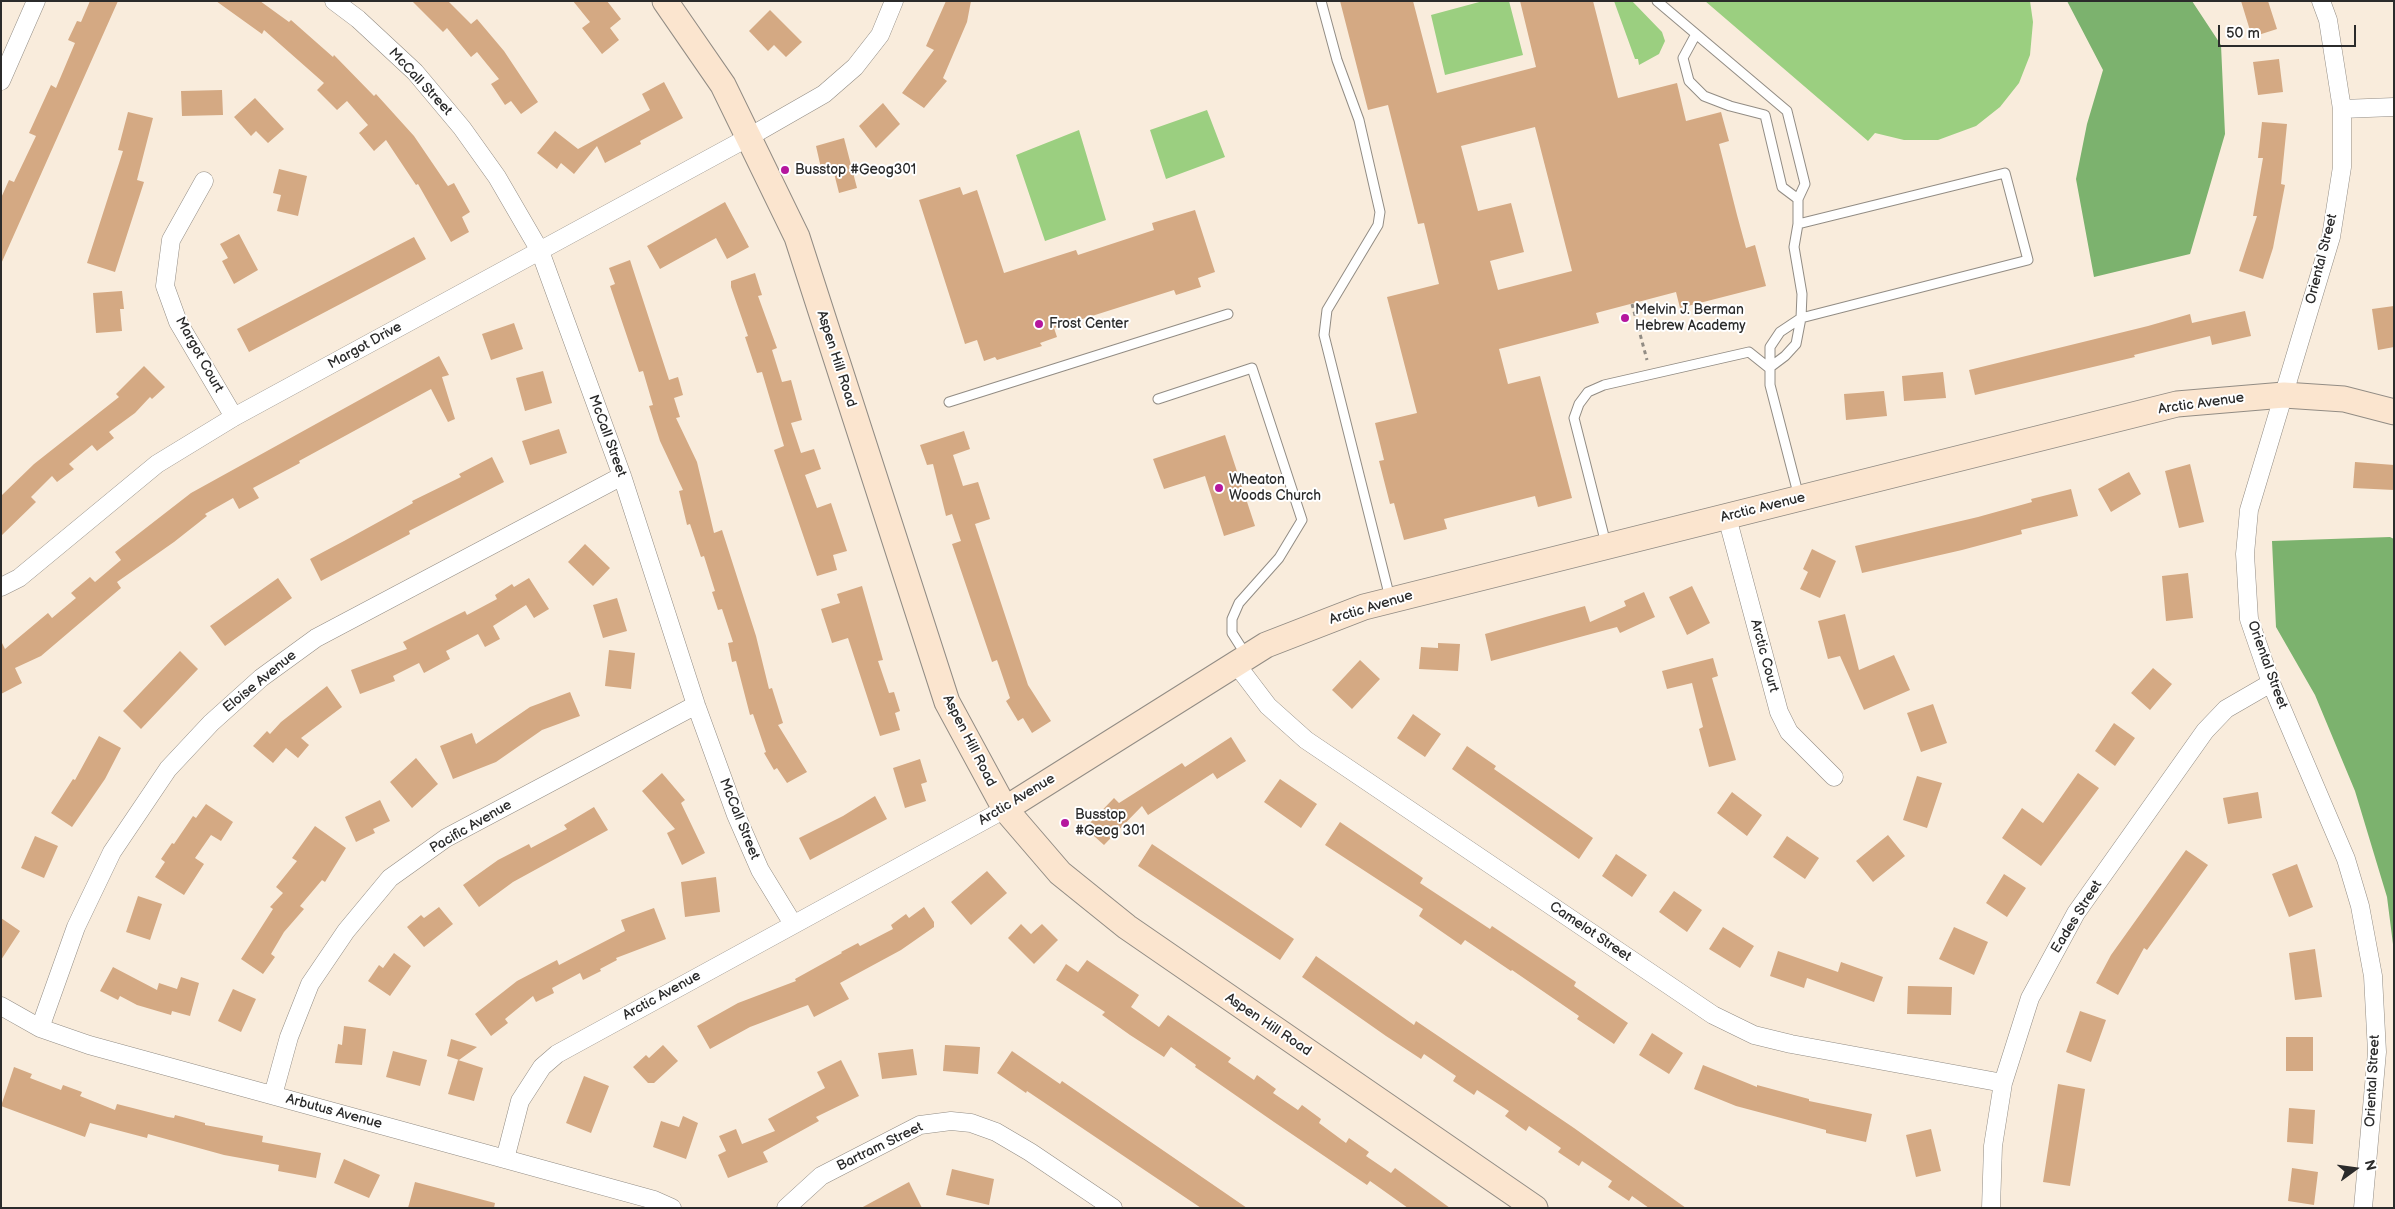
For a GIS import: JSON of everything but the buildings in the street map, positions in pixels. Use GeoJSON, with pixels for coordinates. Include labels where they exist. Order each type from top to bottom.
{"type":"FeatureCollection","features":[{"type":"Feature","properties":{"kind":"street"},"geometry":{"type":"LineString","coordinates":[[1,81],[36,1]]}},
{"type":"Feature","properties":{"kind":"street","name":"McCall Street"},"geometry":{"type":"LineString","coordinates":[[334,1],[358,19],[415,72],[462,128],[497,177],[540,251],[622,476],[696,705],[736,814],[757,862],[793,924]]}},
{"type":"Feature","properties":{"kind":"street","name":"Aspen Hill Road"},"geometry":{"type":"LineString","coordinates":[[665,1],[723,85],[797,237],[947,702],[1004,809],[1060,873],[1126,927],[1535,1208]]}},
{"type":"Feature","properties":{"kind":"street","name":"Margot Drive"},"geometry":{"type":"LineString","coordinates":[[1,588],[19,578],[157,464],[234,417],[749,137],[824,94],[854,68],[880,35],[894,1]]}},
{"type":"Feature","properties":{"kind":"street","name":"Oriental Street"},"geometry":{"type":"LineString","coordinates":[[2321,1],[2328,20],[2342,109],[2342,167],[2331,237],[2249,510],[2245,554],[2249,619],[2271,683],[2346,859],[2360,906],[2370,958],[2377,1052],[2363,1208]]}},
{"type":"Feature","properties":{"kind":"street"},"geometry":{"type":"LineString","coordinates":[[2342,109],[2394,107]]}},
{"type":"Feature","properties":{"kind":"street","name":"Margot Court"},"geometry":{"type":"LineString","coordinates":[[204,181],[172,240],[165,286],[178,322],[234,417]]}},
{"type":"Feature","properties":{"kind":"street","name":"Arctic Avenue"},"geometry":{"type":"LineString","coordinates":[[505,1159],[520,1101],[542,1067],[557,1054],[1004,809],[1266,645],[1364,607],[2177,404],[2284,395],[2344,398],[2394,412]]}},
{"type":"Feature","properties":{"kind":"street","name":"Eloise Avenue"},"geometry":{"type":"LineString","coordinates":[[40,1028],[76,927],[112,852],[168,769],[212,722],[261,678],[316,638],[622,476]]}},
{"type":"Feature","properties":{"kind":"street","name":"Arctic Court"},"geometry":{"type":"LineString","coordinates":[[1727,517],[1779,712],[1789,732],[1834,777]]}},
{"type":"Feature","properties":{"kind":"street","name":"Camelot Street"},"geometry":{"type":"LineString","coordinates":[[1242,660],[1268,706],[1306,740],[1713,1015],[1754,1035],[1791,1044],[2003,1083]]}},
{"type":"Feature","properties":{"kind":"street","name":"Eades Street"},"geometry":{"type":"LineString","coordinates":[[1991,1208],[1993,1146],[2003,1083],[2030,998],[2076,913],[2205,731],[2226,709],[2271,683]]}},
{"type":"Feature","properties":{"kind":"street","name":"Pacific Avenue"},"geometry":{"type":"LineString","coordinates":[[273,1095],[289,1037],[310,984],[346,930],[390,878],[446,838],[696,705]]}},
{"type":"Feature","properties":{"kind":"street","name":"Arbutus Avenue"},"geometry":{"type":"LineString","coordinates":[[1,1006],[40,1028],[89,1045],[654,1200],[672,1208]]}},
{"type":"Feature","properties":{"kind":"street","name":"Bartram Street"},"geometry":{"type":"LineString","coordinates":[[786,1208],[821,1176],[920,1125],[951,1120],[971,1123],[996,1132],[1030,1152],[1113,1208]]}},
{"type":"Feature","properties":{"kind":"lane"},"geometry":{"type":"LineString","coordinates":[[1321,1],[1337,60],[1359,120],[1380,212],[1378,225],[1327,310],[1324,335],[1391,601]]}},
{"type":"Feature","properties":{"kind":"lane"},"geometry":{"type":"LineString","coordinates":[[1656,1],[1786,111],[1805,184],[1798,199],[1798,224],[1794,247],[1802,294],[1801,318],[1796,344],[1785,356],[1769,368]]}},
{"type":"Feature","properties":{"kind":"lane"},"geometry":{"type":"LineString","coordinates":[[1696,34],[1683,58],[1689,81],[1704,96],[1730,106],[1765,115],[1782,187],[1798,199]]}},
{"type":"Feature","properties":{"kind":"lane"},"geometry":{"type":"LineString","coordinates":[[1798,224],[2005,173],[2028,260],[1801,318],[1780,332],[1770,347],[1770,385],[1799,499]]}},
{"type":"Feature","properties":{"kind":"lane"},"geometry":{"type":"LineString","coordinates":[[949,402],[1228,314]]}},
{"type":"Feature","properties":{"kind":"lane"},"geometry":{"type":"LineString","coordinates":[[1607,547],[1574,418],[1579,404],[1588,392],[1604,385],[1749,352],[1769,368]]}},
{"type":"Feature","properties":{"kind":"lane"},"geometry":{"type":"LineString","coordinates":[[1158,399],[1252,368],[1302,520],[1279,558],[1239,604],[1232,619],[1232,633],[1242,660]]}},
{"type":"Feature","properties":{"kind":"path"},"geometry":{"type":"LineString","coordinates":[[1632,304],[1647,360]]}},
{"type":"Feature","properties":{"kind":"green space"},"geometry":{"type":"Polygon","coordinates":[[[1483,1],[1509,1],[1523,55],[1445,75],[1431,15],[1483,1]]]}},
{"type":"Feature","properties":{"kind":"green space"},"geometry":{"type":"Polygon","coordinates":[[[1614,1],[1632,1],[1662,32],[1665,41],[1659,54],[1639,65],[1638,59],[1635,59],[1614,1]]]}},
{"type":"Feature","properties":{"kind":"green space"},"geometry":{"type":"Polygon","coordinates":[[[1705,1],[2030,1],[2033,22],[2030,55],[2019,83],[2000,107],[1976,126],[1938,140],[1904,140],[1875,133],[1868,141],[1705,1]]]}},
{"type":"Feature","properties":{"kind":"green space"},"geometry":{"type":"Polygon","coordinates":[[[2067,1],[2192,1],[2221,45],[2225,134],[2190,254],[2094,277],[2076,179],[2087,124],[2103,70],[2067,1]]]}},
{"type":"Feature","properties":{"kind":"green space"},"geometry":{"type":"Polygon","coordinates":[[[1207,110],[1225,157],[1166,179],[1150,130],[1207,110]]]}},
{"type":"Feature","properties":{"kind":"green space"},"geometry":{"type":"Polygon","coordinates":[[[1079,130],[1106,220],[1045,241],[1016,155],[1079,130]]]}},
{"type":"Feature","properties":{"kind":"green space"},"geometry":{"type":"Polygon","coordinates":[[[2390,537],[2394,539],[2394,952],[2387,897],[2355,791],[2315,695],[2276,627],[2272,541],[2390,537]]]}},
{"type":"Feature","properties":{"kind":"place","name":"Busstop #Geog301"},"geometry":{"type":"Point","coordinates":[785,170]}},
{"type":"Feature","properties":{"kind":"place","name":"Melvin J. Berman Hebrew Academy"},"geometry":{"type":"Point","coordinates":[1625,318]}},
{"type":"Feature","properties":{"kind":"place","name":"Frost Center"},"geometry":{"type":"Point","coordinates":[1039,324]}},
{"type":"Feature","properties":{"kind":"place","name":"Wheaton Woods Church"},"geometry":{"type":"Point","coordinates":[1219,488]}},
{"type":"Feature","properties":{"kind":"place","name":"Busstop #Geog 301"},"geometry":{"type":"Point","coordinates":[1065,823]}}]}
